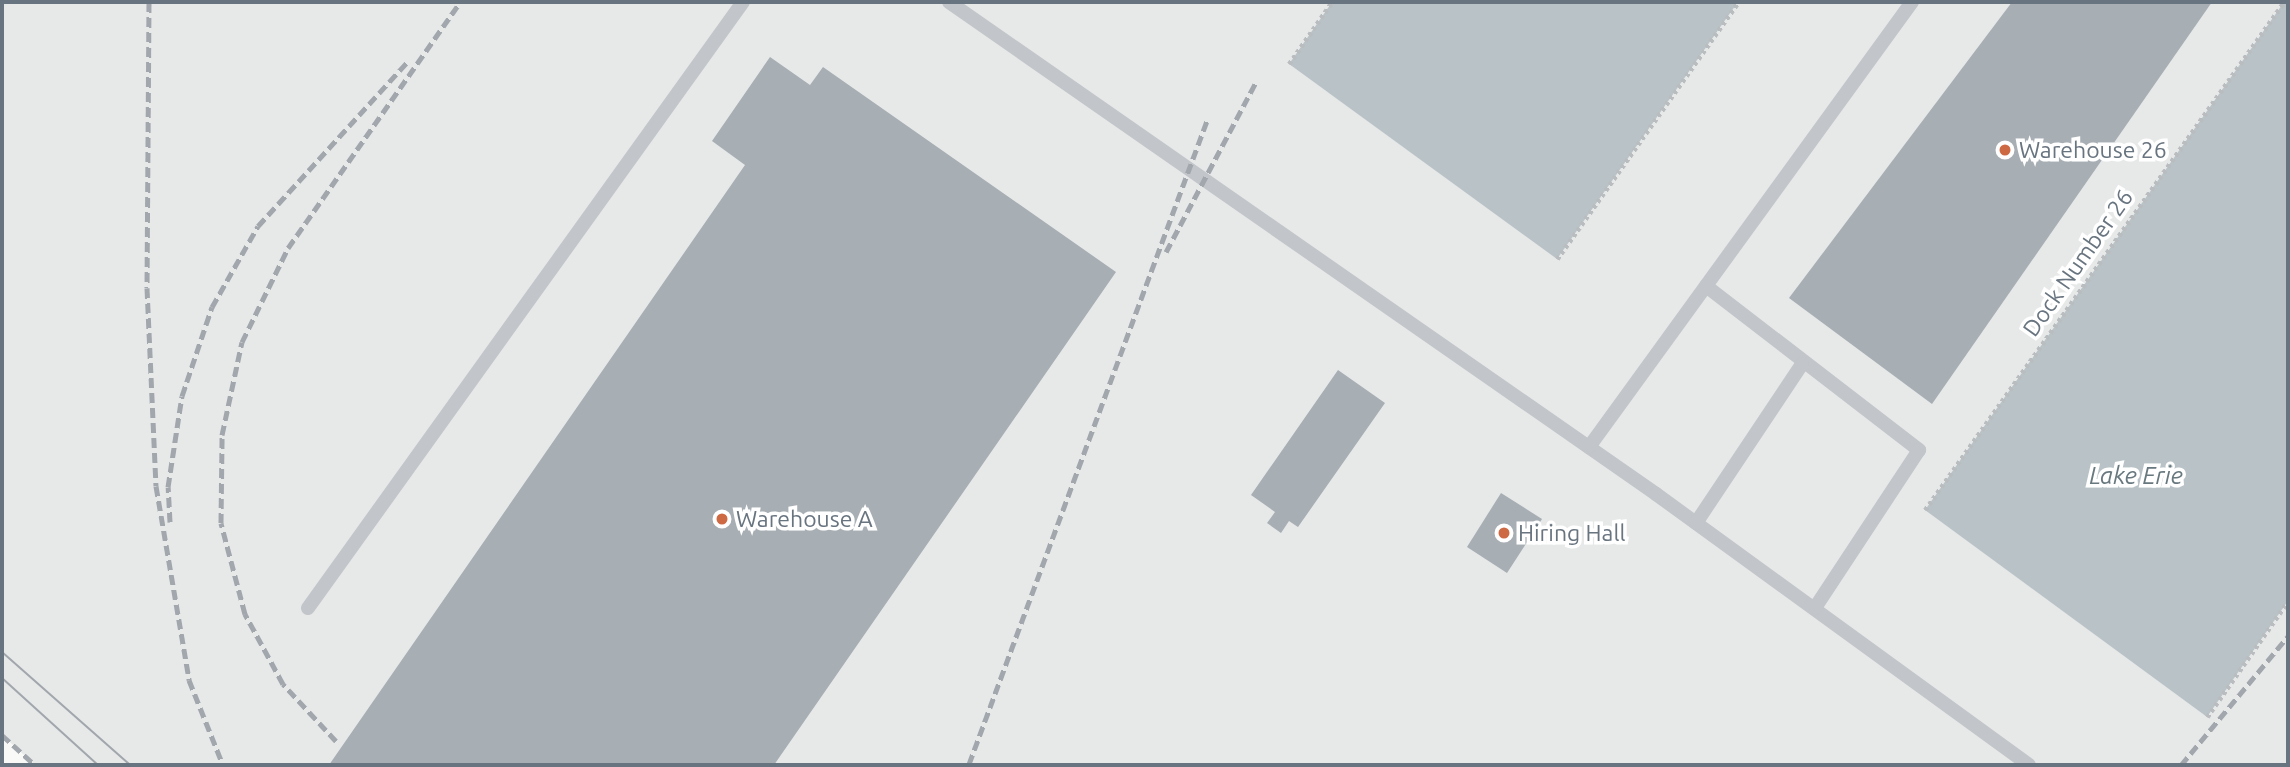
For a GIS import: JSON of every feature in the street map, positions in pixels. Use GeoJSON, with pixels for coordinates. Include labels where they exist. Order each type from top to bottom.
{"type":"FeatureCollection","features":[{"type":"Feature","properties":{"kind":"lane"},"geometry":{"type":"LineString","coordinates":[[308,608],[743,2]]}},
{"type":"Feature","properties":{"kind":"lane"},"geometry":{"type":"LineString","coordinates":[[949,2],[1589,447],[2029,765]]}},
{"type":"Feature","properties":{"kind":"lane"},"geometry":{"type":"LineString","coordinates":[[1589,447],[1912,2]]}},
{"type":"Feature","properties":{"kind":"lane"},"geometry":{"type":"LineString","coordinates":[[1706,286],[1802,364],[1919,450],[1815,608]]}},
{"type":"Feature","properties":{"kind":"lane"},"geometry":{"type":"LineString","coordinates":[[1696,523],[1802,364]]}},
{"type":"Feature","properties":{"kind":"path"},"geometry":{"type":"LineString","coordinates":[[1289,64],[1332,2]]}},
{"type":"Feature","properties":{"kind":"path"},"geometry":{"type":"LineString","coordinates":[[1557,259],[1738,2]]}},
{"type":"Feature","properties":{"kind":"path","name":"Dock Number 26"},"geometry":{"type":"LineString","coordinates":[[1925,510],[2284,2]]}},
{"type":"Feature","properties":{"kind":"path"},"geometry":{"type":"LineString","coordinates":[[2207,717],[2288,601]]}},
{"type":"Feature","properties":{"kind":"shaded area"},"geometry":{"type":"Polygon","coordinates":[[[2,2],[1332,2],[1289,64],[1557,258],[1738,2],[2284,2],[1926,510],[2207,717],[2288,601],[2288,765],[35,765],[2,735],[2,2]]]}},
{"type":"Feature","properties":{"kind":"water"},"geometry":{"type":"Polygon","coordinates":[[[1332,2],[1738,2],[1557,259],[1289,64],[1332,2]]]}},
{"type":"Feature","properties":{"kind":"water","name":"Lake Erie"},"geometry":{"type":"Polygon","coordinates":[[[2284,2],[2288,2],[2288,601],[2207,717],[1925,510],[2284,2]]]}},
{"type":"Feature","properties":{"kind":"building","name":"Warehouse 26"},"geometry":{"type":"Polygon","coordinates":[[[2012,2],[2212,2],[1932,404],[1789,298],[2012,2]]]}},
{"type":"Feature","properties":{"kind":"building","name":"Warehouse A"},"geometry":{"type":"Polygon","coordinates":[[[770,57],[810,85],[823,67],[1116,272],[774,765],[329,765],[745,165],[712,141],[770,57]]]}},
{"type":"Feature","properties":{"kind":"building"},"geometry":{"type":"Polygon","coordinates":[[[1338,370],[1385,403],[1298,527],[1289,521],[1281,533],[1267,523],[1275,512],[1251,495],[1338,370]]]}},
{"type":"Feature","properties":{"kind":"building","name":"Hiring Hall"},"geometry":{"type":"Polygon","coordinates":[[[1501,493],[1542,519],[1507,573],[1467,547],[1501,493]]]}},
{"type":"Feature","properties":{"kind":"tram line"},"geometry":{"type":"LineString","coordinates":[[2,652],[130,765]]}},
{"type":"Feature","properties":{"kind":"tram line"},"geometry":{"type":"LineString","coordinates":[[2,678],[98,765]]}},
{"type":"Feature","properties":{"kind":"railway"},"geometry":{"type":"LineString","coordinates":[[149,2],[147,288],[156,486],[189,680],[223,765]]}},
{"type":"Feature","properties":{"kind":"railway"},"geometry":{"type":"LineString","coordinates":[[336,741],[283,684],[245,614],[221,523],[222,435],[242,342],[288,248],[460,2]]}},
{"type":"Feature","properties":{"kind":"railway"},"geometry":{"type":"LineString","coordinates":[[170,522],[168,487],[182,396],[212,307],[258,226],[409,60]]}},
{"type":"Feature","properties":{"kind":"railway"},"geometry":{"type":"LineString","coordinates":[[1166,252],[1256,82]]}},
{"type":"Feature","properties":{"kind":"railway"},"geometry":{"type":"LineString","coordinates":[[969,764],[1208,118]]}},
{"type":"Feature","properties":{"kind":"railway"},"geometry":{"type":"LineString","coordinates":[[2181,765],[2288,636]]}},
{"type":"Feature","properties":{"kind":"railway"},"geometry":{"type":"LineString","coordinates":[[2,735],[35,765]]}},
{"type":"Feature","properties":{"kind":"place","name":"Warehouse 26"},"geometry":{"type":"Point","coordinates":[2005,150]}},
{"type":"Feature","properties":{"kind":"place","name":"Warehouse A"},"geometry":{"type":"Point","coordinates":[722,519]}},
{"type":"Feature","properties":{"kind":"place","name":"Hiring Hall"},"geometry":{"type":"Point","coordinates":[1504,533]}}]}
